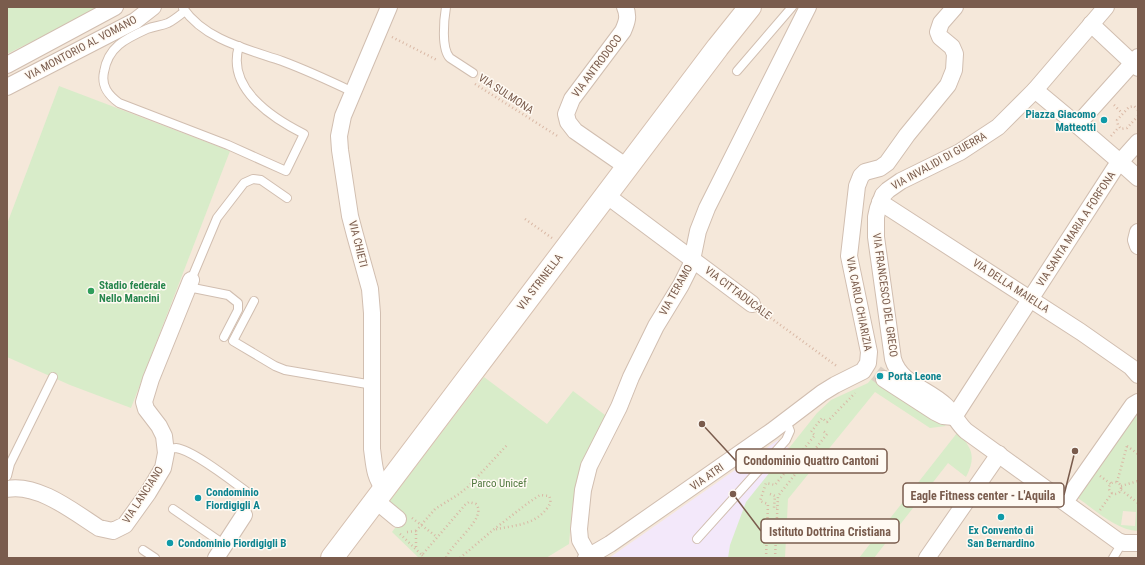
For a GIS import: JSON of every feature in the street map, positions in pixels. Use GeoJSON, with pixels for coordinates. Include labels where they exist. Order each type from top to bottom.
{"type":"FeatureCollection","features":[{"type":"Feature","properties":{"kind":"main road","name":"VIA STRINELLA"},"geometry":{"type":"LineString","coordinates":[[332,558],[626,167],[750,7]]}},
{"type":"Feature","properties":{"kind":"street","name":"VIA MONTORIO AL VOMANO"},"geometry":{"type":"LineString","coordinates":[[7,65],[116,7]]}},
{"type":"Feature","properties":{"kind":"street","name":"VIA MONTORIO AL VOMANO"},"geometry":{"type":"LineString","coordinates":[[7,87],[135,21],[153,7]]}},
{"type":"Feature","properties":{"kind":"street","name":"VIA CHIETI"},"geometry":{"type":"LineString","coordinates":[[380,494],[374,463],[372,422],[373,385],[371,293],[355,236],[340,150],[340,124],[389,7]]}},
{"type":"Feature","properties":{"kind":"street","name":"VIA ANTRODOCO"},"geometry":{"type":"LineString","coordinates":[[625,7],[628,15],[623,31],[572,99],[566,114],[568,122],[575,132],[626,167]]}},
{"type":"Feature","properties":{"kind":"street","name":"VIA TERAMO"},"geometry":{"type":"LineString","coordinates":[[588,558],[580,540],[579,530],[583,490],[589,466],[617,411],[631,377],[656,326],[681,285],[693,259],[697,236],[707,208],[808,7]]}},
{"type":"Feature","properties":{"kind":"street","name":"VIA CARLO CHIARIZIA"},"geometry":{"type":"LineString","coordinates":[[875,373],[869,358],[849,256],[857,186],[861,176],[865,172],[880,168],[887,163],[907,135],[948,85],[954,70],[956,54],[952,47],[940,37],[938,32],[940,23],[954,7]]}},
{"type":"Feature","properties":{"kind":"street","name":"VIA INVALIDI DI GUERRA"},"geometry":{"type":"LineString","coordinates":[[880,202],[894,184],[960,152],[990,133],[1008,118],[1036,90],[1106,7]]}},
{"type":"Feature","properties":{"kind":"street"},"geometry":{"type":"LineString","coordinates":[[1077,125],[1136,63],[1091,24]]}},
{"type":"Feature","properties":{"kind":"street"},"geometry":{"type":"LineString","coordinates":[[1036,90],[1138,178]]}},
{"type":"Feature","properties":{"kind":"street"},"geometry":{"type":"LineString","coordinates":[[1120,162],[1138,134]]}},
{"type":"Feature","properties":{"kind":"street","name":"VIA SANTA MARIA A FORFONA"},"geometry":{"type":"LineString","coordinates":[[954,417],[1101,188],[1120,162]]}},
{"type":"Feature","properties":{"kind":"street","name":"VIA CITTADUCALE"},"geometry":{"type":"LineString","coordinates":[[606,195],[752,304]]}},
{"type":"Feature","properties":{"kind":"street","name":"VIA DELLA MAIELLA"},"geometry":{"type":"LineString","coordinates":[[880,202],[1031,299],[1131,367],[1138,375]]}},
{"type":"Feature","properties":{"kind":"street","name":"VIA FRANCESCO DEL GRECO"},"geometry":{"type":"LineString","coordinates":[[880,202],[876,217],[876,237],[895,366],[902,375],[944,404],[954,417]]}},
{"type":"Feature","properties":{"kind":"street"},"geometry":{"type":"LineString","coordinates":[[1138,232],[1136,240],[1138,246]]}},
{"type":"Feature","properties":{"kind":"street","name":"VIA LANCIANO"},"geometry":{"type":"LineString","coordinates":[[7,484],[25,489],[65,505],[99,528],[116,531],[126,524],[164,465],[166,449],[164,436],[161,428],[146,409],[144,402],[151,379],[190,283]]}},
{"type":"Feature","properties":{"kind":"street","name":"VIA ATRI"},"geometry":{"type":"LineString","coordinates":[[588,558],[786,421],[825,391],[861,372],[875,373]]}},
{"type":"Feature","properties":{"kind":"street"},"geometry":{"type":"LineString","coordinates":[[875,373],[935,412],[943,416],[954,417],[966,431],[1118,541],[1130,543]]}},
{"type":"Feature","properties":{"kind":"street"},"geometry":{"type":"LineString","coordinates":[[1065,502],[1133,405],[1138,402]]}},
{"type":"Feature","properties":{"kind":"street"},"geometry":{"type":"LineString","coordinates":[[927,558],[999,454]]}},
{"type":"Feature","properties":{"kind":"street"},"geometry":{"type":"LineString","coordinates":[[380,494],[398,526]]}},
{"type":"Feature","properties":{"kind":"street"},"geometry":{"type":"LineString","coordinates":[[216,558],[244,515]]}},
{"type":"Feature","properties":{"kind":"lane"},"geometry":{"type":"LineString","coordinates":[[446,7],[444,47],[447,55],[471,76]]}},
{"type":"Feature","properties":{"kind":"lane"},"geometry":{"type":"LineString","coordinates":[[737,71],[792,7]]}},
{"type":"Feature","properties":{"kind":"lane"},"geometry":{"type":"LineString","coordinates":[[239,46],[236,60],[237,70],[244,87],[270,114],[283,124],[304,134],[286,171],[228,145],[119,103],[108,93],[105,87],[103,74],[107,60],[114,48],[120,43],[147,29],[168,23],[184,9],[202,28],[239,46],[302,69],[353,92]]}},
{"type":"Feature","properties":{"kind":"lane"},"geometry":{"type":"LineString","coordinates":[[224,337],[238,310],[238,303],[228,295],[190,283],[217,218],[244,184],[251,179],[261,180],[287,198]]}},
{"type":"Feature","properties":{"kind":"lane"},"geometry":{"type":"LineString","coordinates":[[254,301],[233,341],[275,366],[285,370],[373,385]]}},
{"type":"Feature","properties":{"kind":"lane"},"geometry":{"type":"LineString","coordinates":[[7,484],[10,464],[52,377]]}},
{"type":"Feature","properties":{"kind":"lane"},"geometry":{"type":"LineString","coordinates":[[697,539],[786,440],[790,430],[786,421]]}},
{"type":"Feature","properties":{"kind":"lane"},"geometry":{"type":"LineString","coordinates":[[166,449],[175,448],[200,459],[247,492]]}},
{"type":"Feature","properties":{"kind":"lane"},"geometry":{"type":"LineString","coordinates":[[172,509],[225,545]]}},
{"type":"Feature","properties":{"kind":"lane"},"geometry":{"type":"LineString","coordinates":[[1112,558],[1130,543]]}},
{"type":"Feature","properties":{"kind":"lane"},"geometry":{"type":"LineString","coordinates":[[143,550],[155,558]]}},
{"type":"Feature","properties":{"kind":"path"},"geometry":{"type":"LineString","coordinates":[[379,31],[438,61]]}},
{"type":"Feature","properties":{"kind":"path","name":"VIA SULMONA"},"geometry":{"type":"LineString","coordinates":[[471,76],[561,138]]}},
{"type":"Feature","properties":{"kind":"path"},"geometry":{"type":"LineString","coordinates":[[1137,108],[1129,107],[1118,117],[1117,123],[1119,127],[1124,129],[1138,116]]}},
{"type":"Feature","properties":{"kind":"path"},"geometry":{"type":"LineString","coordinates":[[1133,122],[1138,134]]}},
{"type":"Feature","properties":{"kind":"path"},"geometry":{"type":"LineString","coordinates":[[525,219],[554,240]]}},
{"type":"Feature","properties":{"kind":"path","name":"VIA CITTADUCALE"},"geometry":{"type":"LineString","coordinates":[[752,304],[852,377]]}},
{"type":"Feature","properties":{"kind":"path"},"geometry":{"type":"LineString","coordinates":[[766,558],[768,504],[760,501],[766,483],[775,485],[815,435],[811,432],[822,418],[826,422],[875,373]]}},
{"type":"Feature","properties":{"kind":"path"},"geometry":{"type":"LineString","coordinates":[[775,558],[778,496],[827,434],[822,430]]}},
{"type":"Feature","properties":{"kind":"path"},"geometry":{"type":"LineString","coordinates":[[416,549],[416,531],[435,509],[469,486],[508,444]]}},
{"type":"Feature","properties":{"kind":"path"},"geometry":{"type":"LineString","coordinates":[[1117,482],[1127,446]]}},
{"type":"Feature","properties":{"kind":"path"},"geometry":{"type":"LineString","coordinates":[[1121,486],[1138,481]]}},
{"type":"Feature","properties":{"kind":"path"},"geometry":{"type":"LineString","coordinates":[[1112,493],[1110,486],[1114,482],[1117,482]]}},
{"type":"Feature","properties":{"kind":"path"},"geometry":{"type":"LineString","coordinates":[[1117,482],[1121,486],[1121,490]]}},
{"type":"Feature","properties":{"kind":"path"},"geometry":{"type":"LineString","coordinates":[[1112,493],[1116,494],[1121,490]]}},
{"type":"Feature","properties":{"kind":"path"},"geometry":{"type":"LineString","coordinates":[[1121,490],[1138,503]]}},
{"type":"Feature","properties":{"kind":"path"},"geometry":{"type":"LineString","coordinates":[[1092,522],[1112,493]]}},
{"type":"Feature","properties":{"kind":"path"},"geometry":{"type":"LineString","coordinates":[[460,558],[493,530],[536,498],[543,494],[549,496],[550,504],[535,520],[524,525],[493,530]]}},
{"type":"Feature","properties":{"kind":"path"},"geometry":{"type":"LineString","coordinates":[[770,494],[775,496],[774,508],[777,508]]}},
{"type":"Feature","properties":{"kind":"path"},"geometry":{"type":"LineString","coordinates":[[422,555],[465,505],[470,502],[476,504],[479,510],[477,517],[446,558]]}},
{"type":"Feature","properties":{"kind":"path"},"geometry":{"type":"LineString","coordinates":[[777,520],[801,522]]}},
{"type":"Feature","properties":{"kind":"path"},"geometry":{"type":"LineString","coordinates":[[398,526],[416,531]]}},
{"type":"Feature","properties":{"kind":"path"},"geometry":{"type":"LineString","coordinates":[[398,526],[425,558]]}},
{"type":"Feature","properties":{"kind":"shaded area"},"geometry":{"type":"Polygon","coordinates":[[[100,7],[1138,7],[1138,558],[7,558],[7,54],[100,7]]]}},
{"type":"Feature","properties":{"kind":"shaded area"},"geometry":{"type":"Polygon","coordinates":[[[778,440],[801,458],[776,490],[770,558],[609,558],[778,440]]]}},
{"type":"Feature","properties":{"kind":"green space"},"geometry":{"type":"Polygon","coordinates":[[[7,7],[100,7],[100,8],[7,54],[7,7]]]}},
{"type":"Feature","properties":{"kind":"green space","name":"Stadio federale Nello Mancini"},"geometry":{"type":"Polygon","coordinates":[[[59,86],[230,151],[131,408],[70,385],[7,357],[7,224],[59,86]]]}},
{"type":"Feature","properties":{"kind":"green space","name":"Parco Unicef"},"geometry":{"type":"Polygon","coordinates":[[[484,377],[547,424],[573,391],[609,418],[576,490],[572,508],[569,544],[546,558],[419,558],[392,532],[404,516],[388,503],[484,377]]]}},
{"type":"Feature","properties":{"kind":"green space"},"geometry":{"type":"Polygon","coordinates":[[[872,378],[946,426],[930,428],[875,392],[788,499],[785,558],[728,558],[730,545],[746,502],[817,413],[831,400],[868,383],[872,378]]]}},
{"type":"Feature","properties":{"kind":"green space"},"geometry":{"type":"Polygon","coordinates":[[[1136,409],[1138,432],[1138,531],[1129,530],[1113,523],[1075,496],[1136,409]],[[1123,511],[1121,525],[1135,526],[1136,512],[1123,511]]]}},
{"type":"Feature","properties":{"kind":"green space"},"geometry":{"type":"Polygon","coordinates":[[[957,433],[970,448],[972,458],[966,477],[948,463],[874,558],[859,558],[957,433]]]}},
{"type":"Feature","properties":{"kind":"tunnel"},"geometry":{"type":"LineString","coordinates":[[876,373],[884,379]]}},
{"type":"Feature","properties":{"kind":"place","name":"Piazza Giacomo Matteotti"},"geometry":{"type":"Point","coordinates":[1104,120]}},
{"type":"Feature","properties":{"kind":"place","name":"Stadio federale Nello Mancini"},"geometry":{"type":"Point","coordinates":[91,291]}},
{"type":"Feature","properties":{"kind":"place","name":"Porta Leone"},"geometry":{"type":"Point","coordinates":[880,376]}},
{"type":"Feature","properties":{"kind":"place","name":"Condominio Quattro Cantoni"},"geometry":{"type":"Point","coordinates":[702,424]}},
{"type":"Feature","properties":{"kind":"place","name":"Eagle Fitness center - L'Aquila"},"geometry":{"type":"Point","coordinates":[1075,451]}},
{"type":"Feature","properties":{"kind":"place","name":"Istituto Dottrina Cristiana"},"geometry":{"type":"Point","coordinates":[733,494]}},
{"type":"Feature","properties":{"kind":"place","name":"Condominio Fiordigigli A"},"geometry":{"type":"Point","coordinates":[198,498]}},
{"type":"Feature","properties":{"kind":"place","name":"Ex Convento di San Bernardino"},"geometry":{"type":"Point","coordinates":[1001,517]}},
{"type":"Feature","properties":{"kind":"place","name":"Condominio Fiordigigli B"},"geometry":{"type":"Point","coordinates":[170,543]}}]}
